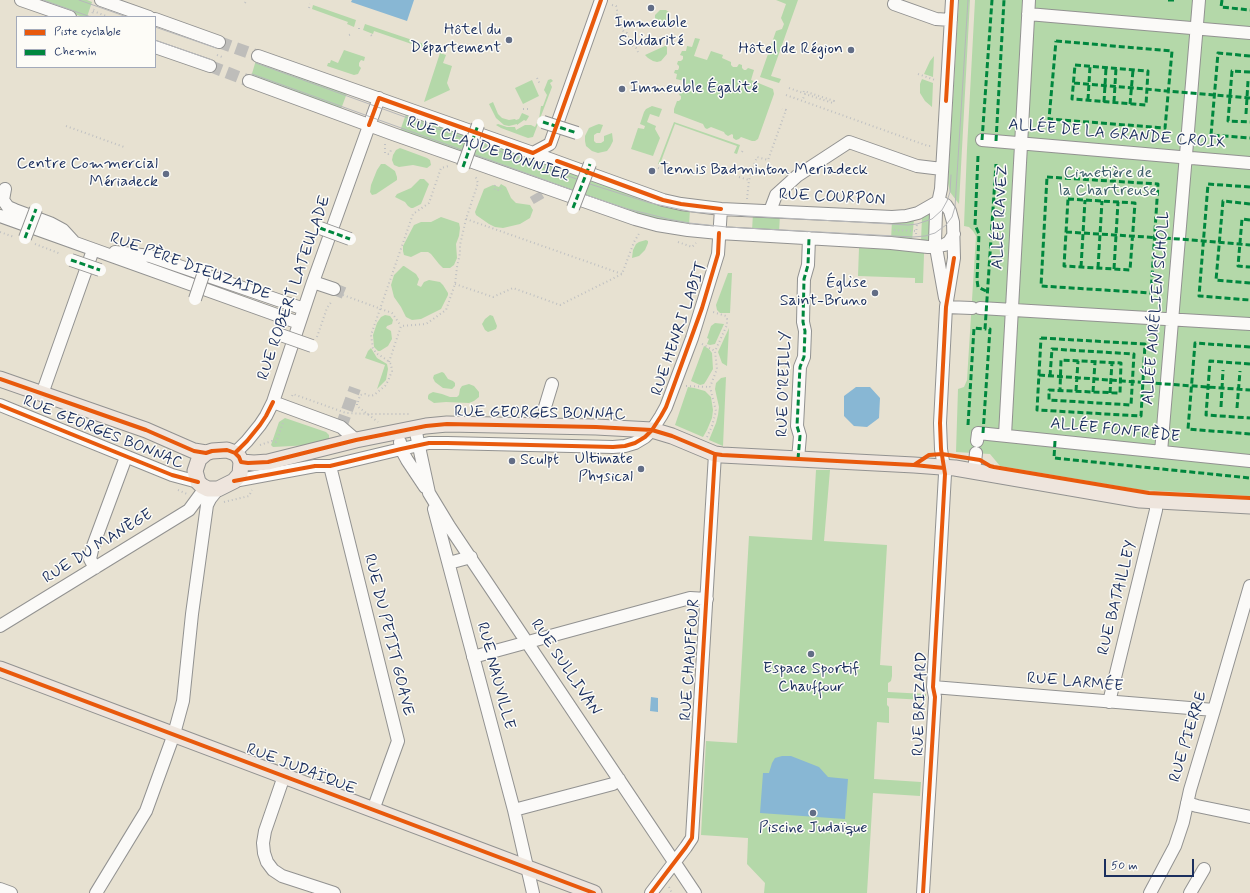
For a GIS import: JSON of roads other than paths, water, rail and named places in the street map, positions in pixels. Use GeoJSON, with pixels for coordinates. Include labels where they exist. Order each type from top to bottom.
{"type":"FeatureCollection","features":[{"type":"Feature","properties":{"kind":"main road","name":"RUE GEORGES BONNAC"},"geometry":{"type":"LineString","coordinates":[[0,379],[146,430],[194,451],[206,453]]}},
{"type":"Feature","properties":{"kind":"main road","name":"RUE GEORGES BONNAC"},"geometry":{"type":"LineString","coordinates":[[238,457],[254,463],[268,462],[397,431],[416,421],[447,424],[652,430],[672,436],[722,456],[914,464],[974,472],[1140,500],[1250,506]]}},
{"type":"Feature","properties":{"kind":"main road"},"geometry":{"type":"LineString","coordinates":[[227,450],[238,457],[240,474],[234,481],[208,486],[195,471],[199,459],[206,453],[212,451],[227,450]]}},
{"type":"Feature","properties":{"kind":"main road","name":"RUE JUDAÏQUE"},"geometry":{"type":"LineString","coordinates":[[0,669],[594,893]]}},
{"type":"Feature","properties":{"kind":"street"},"geometry":{"type":"LineString","coordinates":[[21,0],[66,16]]}},
{"type":"Feature","properties":{"kind":"street"},"geometry":{"type":"LineString","coordinates":[[101,0],[146,16]]}},
{"type":"Feature","properties":{"kind":"street"},"geometry":{"type":"LineString","coordinates":[[946,307],[935,247],[936,217],[941,189],[952,0]]}},
{"type":"Feature","properties":{"kind":"street","name":"ALLÉE RAVEZ"},"geometry":{"type":"LineString","coordinates":[[1005,436],[1029,0]]}},
{"type":"Feature","properties":{"kind":"street","name":"ALLÉE AURÉLIEN SCHOLL"},"geometry":{"type":"LineString","coordinates":[[1161,452],[1199,0]]}},
{"type":"Feature","properties":{"kind":"street"},"geometry":{"type":"LineString","coordinates":[[534,153],[550,144],[607,3]]}},
{"type":"Feature","properties":{"kind":"street"},"geometry":{"type":"LineString","coordinates":[[894,4],[936,19],[951,20]]}},
{"type":"Feature","properties":{"kind":"street"},"geometry":{"type":"LineString","coordinates":[[1028,14],[1250,33]]}},
{"type":"Feature","properties":{"kind":"street"},"geometry":{"type":"LineString","coordinates":[[156,19],[218,42]]}},
{"type":"Feature","properties":{"kind":"street"},"geometry":{"type":"LineString","coordinates":[[156,47],[210,66]]}},
{"type":"Feature","properties":{"kind":"street","name":"RUE CLAUDE BONNIER"},"geometry":{"type":"LineString","coordinates":[[258,56],[557,161],[663,200],[680,204],[721,209]]}},
{"type":"Feature","properties":{"kind":"street","name":"RUE CLAUDE BONNIER"},"geometry":{"type":"LineString","coordinates":[[249,81],[536,189],[657,225],[720,233]]}},
{"type":"Feature","properties":{"kind":"street","name":"RUE ROBERT LATEULADE"},"geometry":{"type":"LineString","coordinates":[[238,457],[247,441],[266,416],[273,402],[299,323],[378,98]]}},
{"type":"Feature","properties":{"kind":"street"},"geometry":{"type":"LineString","coordinates":[[543,122],[577,134]]}},
{"type":"Feature","properties":{"kind":"street"},"geometry":{"type":"LineString","coordinates":[[463,167],[478,125]]}},
{"type":"Feature","properties":{"kind":"street","name":"ALLÉE DE LA GRANDE CROIX"},"geometry":{"type":"LineString","coordinates":[[982,140],[1250,163]]}},
{"type":"Feature","properties":{"kind":"street"},"geometry":{"type":"LineString","coordinates":[[770,211],[776,195],[797,176],[849,142],[917,166],[942,169]]}},
{"type":"Feature","properties":{"kind":"street"},"geometry":{"type":"LineString","coordinates":[[550,144],[557,161]]}},
{"type":"Feature","properties":{"kind":"street"},"geometry":{"type":"LineString","coordinates":[[573,208],[590,164]]}},
{"type":"Feature","properties":{"kind":"street"},"geometry":{"type":"LineString","coordinates":[[5,189],[3,200],[8,207],[50,223],[63,230],[75,243]]}},
{"type":"Feature","properties":{"kind":"street"},"geometry":{"type":"LineString","coordinates":[[938,201],[946,205],[950,211],[954,234],[953,264],[946,307]]}},
{"type":"Feature","properties":{"kind":"street","name":"RUE COURPON"},"geometry":{"type":"LineString","coordinates":[[721,209],[892,217],[918,213],[938,201]]}},
{"type":"Feature","properties":{"kind":"street"},"geometry":{"type":"LineString","coordinates":[[26,240],[36,209]]}},
{"type":"Feature","properties":{"kind":"street","name":"RUE HENRI LABIT"},"geometry":{"type":"LineString","coordinates":[[652,430],[666,407],[702,308],[718,254],[721,209]]}},
{"type":"Feature","properties":{"kind":"street","name":"RUE PÈRE DIEUZAIDE"},"geometry":{"type":"LineString","coordinates":[[2,215],[94,250],[299,323]]}},
{"type":"Feature","properties":{"kind":"street"},"geometry":{"type":"LineString","coordinates":[[320,228],[350,239]]}},
{"type":"Feature","properties":{"kind":"street"},"geometry":{"type":"LineString","coordinates":[[720,233],[935,247],[949,242],[954,234]]}},
{"type":"Feature","properties":{"kind":"street","name":"RUE O'REILLY"},"geometry":{"type":"LineString","coordinates":[[798,459],[800,436],[798,426],[800,367],[804,357],[805,331],[803,322],[804,279],[808,265],[809,238]]}},
{"type":"Feature","properties":{"kind":"street"},"geometry":{"type":"LineString","coordinates":[[42,394],[94,250]]}},
{"type":"Feature","properties":{"kind":"street","name":"RUE PÈRE DIEUZAIDE"},"geometry":{"type":"LineString","coordinates":[[94,250],[150,256],[304,309]]}},
{"type":"Feature","properties":{"kind":"street"},"geometry":{"type":"LineString","coordinates":[[67,257],[100,270]]}},
{"type":"Feature","properties":{"kind":"street"},"geometry":{"type":"LineString","coordinates":[[195,299],[205,269]]}},
{"type":"Feature","properties":{"kind":"street"},"geometry":{"type":"LineString","coordinates":[[314,282],[335,294]]}},
{"type":"Feature","properties":{"kind":"street"},"geometry":{"type":"LineString","coordinates":[[946,307],[1250,324]]}},
{"type":"Feature","properties":{"kind":"street","name":"RUE BRIZARD"},"geometry":{"type":"LineString","coordinates":[[923,893],[935,704],[933,688],[945,474],[941,449],[940,423],[946,307]]}},
{"type":"Feature","properties":{"kind":"street"},"geometry":{"type":"LineString","coordinates":[[275,333],[312,346]]}},
{"type":"Feature","properties":{"kind":"street"},"geometry":{"type":"LineString","coordinates":[[546,426],[545,407],[552,384]]}},
{"type":"Feature","properties":{"kind":"street"},"geometry":{"type":"LineString","coordinates":[[273,402],[340,427],[356,440]]}},
{"type":"Feature","properties":{"kind":"street","name":"RUE GEORGES BONNAC"},"geometry":{"type":"LineString","coordinates":[[0,404],[126,457],[172,475],[208,486]]}},
{"type":"Feature","properties":{"kind":"street","name":"RUE SULLIVAN"},"geometry":{"type":"LineString","coordinates":[[416,421],[419,445],[429,493]]}},
{"type":"Feature","properties":{"kind":"street","name":"RUE GEORGES BONNAC"},"geometry":{"type":"LineString","coordinates":[[234,481],[315,466],[330,466],[429,443],[613,447],[625,446],[640,440],[652,430]]}},
{"type":"Feature","properties":{"kind":"street","name":"RUE SULLIVAN"},"geometry":{"type":"LineString","coordinates":[[397,431],[407,460],[449,526],[529,642],[695,893]]}},
{"type":"Feature","properties":{"kind":"street","name":"ALLÉE FONFRÈDE"},"geometry":{"type":"LineString","coordinates":[[974,472],[977,442],[1005,436],[1250,461]]}},
{"type":"Feature","properties":{"kind":"street","name":"RUE CHAUFFOUR"},"geometry":{"type":"LineString","coordinates":[[651,893],[692,838],[706,598],[708,451]]}},
{"type":"Feature","properties":{"kind":"street"},"geometry":{"type":"LineString","coordinates":[[95,568],[90,559],[93,546],[126,457]]}},
{"type":"Feature","properties":{"kind":"street","name":"RUE DU PETIT GOAVE"},"geometry":{"type":"LineString","coordinates":[[330,466],[398,741],[373,810]]}},
{"type":"Feature","properties":{"kind":"street"},"geometry":{"type":"LineString","coordinates":[[96,893],[146,811],[174,734],[183,701],[192,614],[207,505],[210,499],[208,486]]}},
{"type":"Feature","properties":{"kind":"street","name":"RUE DU MANÈGE"},"geometry":{"type":"LineString","coordinates":[[0,626],[189,510],[208,486]]}},
{"type":"Feature","properties":{"kind":"street","name":"RUE NAUVILLE"},"geometry":{"type":"LineString","coordinates":[[429,493],[514,810],[533,893]]}},
{"type":"Feature","properties":{"kind":"street","name":"RUE BATAILLEY"},"geometry":{"type":"LineString","coordinates":[[1109,702],[1156,510],[1156,501]]}},
{"type":"Feature","properties":{"kind":"street"},"geometry":{"type":"LineString","coordinates":[[449,563],[471,557]]}},
{"type":"Feature","properties":{"kind":"street","name":"RUE PIERRE"},"geometry":{"type":"LineString","coordinates":[[1150,893],[1175,846],[1183,822],[1190,790],[1250,586]]}},
{"type":"Feature","properties":{"kind":"street"},"geometry":{"type":"LineString","coordinates":[[474,657],[690,598],[706,598]]}},
{"type":"Feature","properties":{"kind":"street","name":"RUE LARMÉE"},"geometry":{"type":"LineString","coordinates":[[933,688],[1214,710]]}},
{"type":"Feature","properties":{"kind":"street"},"geometry":{"type":"LineString","coordinates":[[284,776],[265,831],[263,848],[267,862],[273,870],[282,876],[334,893]]}},
{"type":"Feature","properties":{"kind":"street"},"geometry":{"type":"LineString","coordinates":[[514,810],[613,784],[619,780]]}},
{"type":"Feature","properties":{"kind":"street"},"geometry":{"type":"LineString","coordinates":[[1187,802],[1197,806],[1250,817]]}},
{"type":"Feature","properties":{"kind":"street"},"geometry":{"type":"LineString","coordinates":[[1190,893],[1204,869]]}},
{"type":"Feature","properties":{"kind":"street"},"geometry":{"type":"LineString","coordinates":[[0,889],[11,893]]}},
{"type":"Feature","properties":{"kind":"water"},"geometry":{"type":"Polygon","coordinates":[[[352,0],[414,0],[407,21],[351,2],[352,0]]]}},
{"type":"Feature","properties":{"kind":"water"},"geometry":{"type":"Polygon","coordinates":[[[856,387],[870,387],[880,398],[879,418],[867,427],[854,426],[844,416],[844,396],[856,387]]]}},
{"type":"Feature","properties":{"kind":"water"},"geometry":{"type":"Polygon","coordinates":[[[651,697],[658,698],[658,712],[650,711],[651,697]]]}},
{"type":"Feature","properties":{"kind":"water"},"geometry":{"type":"Polygon","coordinates":[[[791,756],[819,767],[828,777],[848,779],[845,819],[760,813],[763,773],[769,773],[775,758],[791,756]]]}},
{"type":"Feature","properties":{"kind":"tunnel"},"geometry":{"type":"LineString","coordinates":[[219,42],[258,56]]}},
{"type":"Feature","properties":{"kind":"tunnel"},"geometry":{"type":"LineString","coordinates":[[210,66],[249,81]]}},
{"type":"Feature","properties":{"kind":"tunnel"},"geometry":{"type":"LineString","coordinates":[[535,194],[539,201]]}},
{"type":"Feature","properties":{"kind":"tunnel"},"geometry":{"type":"LineString","coordinates":[[334,289],[344,293]]}},
{"type":"Feature","properties":{"kind":"tunnel"},"geometry":{"type":"LineString","coordinates":[[341,427],[355,388]]}},
{"type":"Feature","properties":{"kind":"tram line"},"geometry":{"type":"LineString","coordinates":[[43,0],[88,16]]}},
{"type":"Feature","properties":{"kind":"tram line"},"geometry":{"type":"LineString","coordinates":[[79,0],[124,16]]}},
{"type":"Feature","properties":{"kind":"tram line"},"geometry":{"type":"LineString","coordinates":[[252,74],[589,196],[628,209],[668,219],[727,227],[913,237],[925,236],[935,233],[946,225],[952,217],[955,207],[968,0]]}},
{"type":"Feature","properties":{"kind":"tram line"},"geometry":{"type":"LineString","coordinates":[[156,27],[216,48]]}},
{"type":"Feature","properties":{"kind":"tram line"},"geometry":{"type":"LineString","coordinates":[[156,40],[212,60]]}},
{"type":"Feature","properties":{"kind":"tram line"},"geometry":{"type":"LineString","coordinates":[[256,63],[593,185],[650,203],[693,212],[908,225],[917,224],[932,219],[942,210],[950,192],[951,175]]}},
{"type":"Feature","properties":{"kind":"place","name":"Immeuble Solidarité"},"geometry":{"type":"Point","coordinates":[651,8]}},
{"type":"Feature","properties":{"kind":"place","name":"Hôtel du Département"},"geometry":{"type":"Point","coordinates":[509,40]}},
{"type":"Feature","properties":{"kind":"place","name":"Hôtel de Région"},"geometry":{"type":"Point","coordinates":[851,50]}},
{"type":"Feature","properties":{"kind":"place","name":"Immeuble Égalité"},"geometry":{"type":"Point","coordinates":[622,89]}},
{"type":"Feature","properties":{"kind":"place","name":"Tennis Badminton Meriadeck"},"geometry":{"type":"Point","coordinates":[652,171]}},
{"type":"Feature","properties":{"kind":"place","name":"Centre Commercial Mériadeck"},"geometry":{"type":"Point","coordinates":[166,174]}},
{"type":"Feature","properties":{"kind":"place","name":"Église Saint-Bruno"},"geometry":{"type":"Point","coordinates":[875,293]}},
{"type":"Feature","properties":{"kind":"place","name":"Sculpt"},"geometry":{"type":"Point","coordinates":[512,461]}},
{"type":"Feature","properties":{"kind":"place","name":"Ultimate Physical"},"geometry":{"type":"Point","coordinates":[641,469]}},
{"type":"Feature","properties":{"kind":"place","name":"Espace Sportif Chauffour"},"geometry":{"type":"Point","coordinates":[811,654]}},
{"type":"Feature","properties":{"kind":"place","name":"Piscine Judaïque"},"geometry":{"type":"Point","coordinates":[813,813]}},
{"type":"Feature","properties":{"kind":"park label","name":"Cimetière de la Chartreuse"},"geometry":{"type":"Point","coordinates":[1108,183]}}]}
